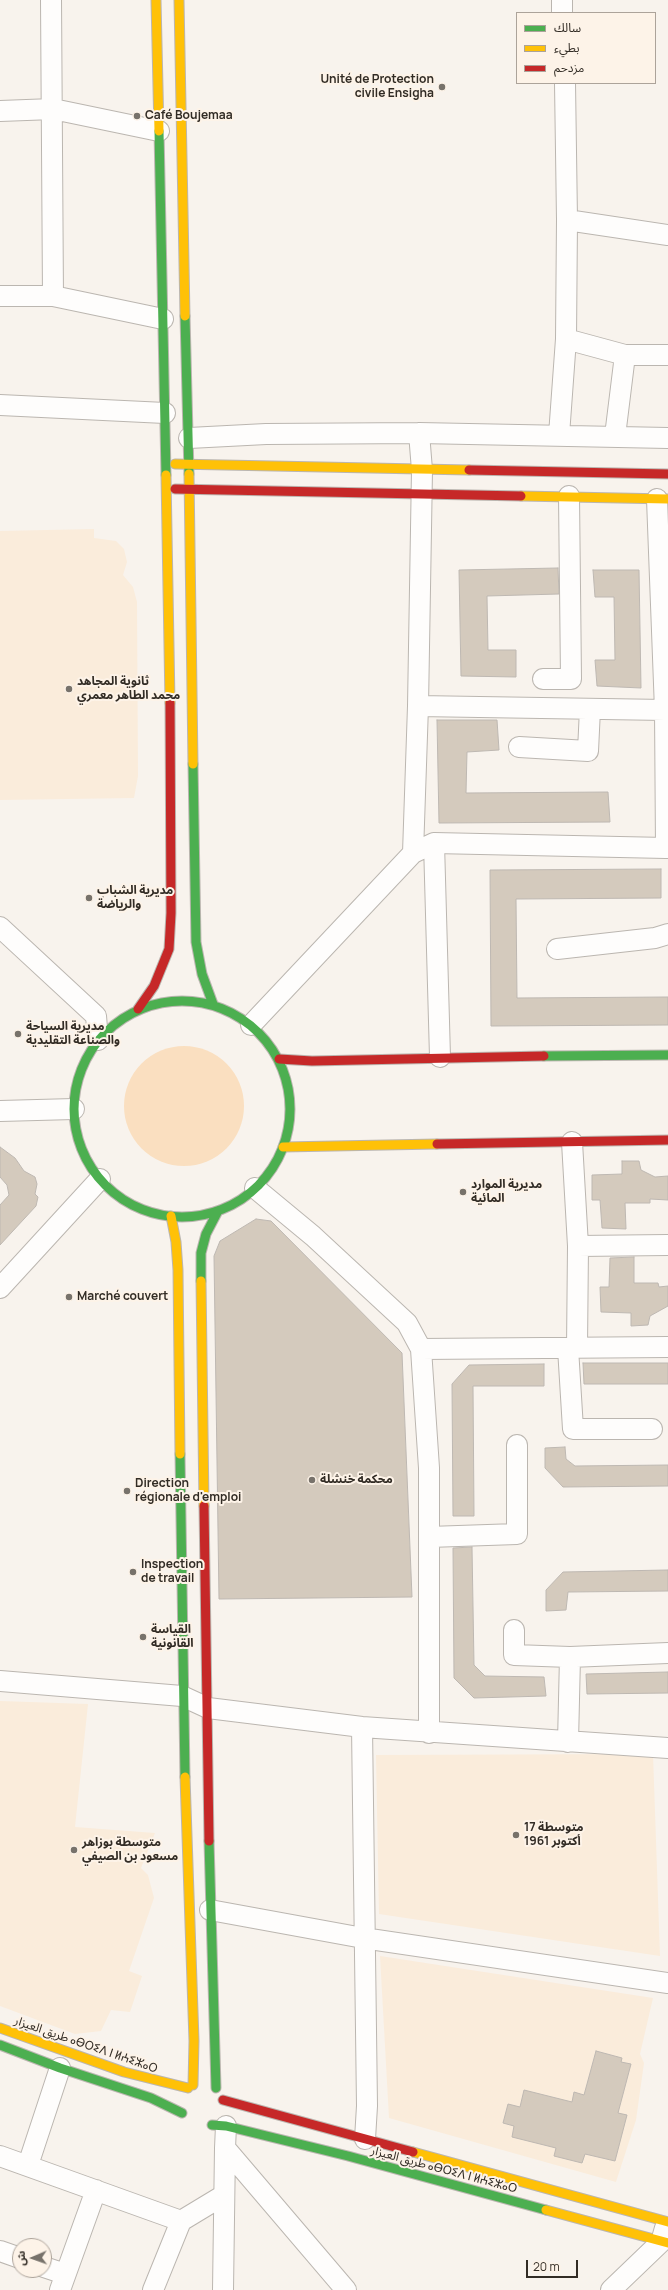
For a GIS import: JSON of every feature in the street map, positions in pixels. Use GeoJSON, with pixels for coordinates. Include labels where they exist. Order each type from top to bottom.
{"type":"FeatureCollection","features":[{"type":"Feature","properties":{"kind":"main road"},"geometry":{"type":"LineString","coordinates":[[138,1009],[154,986],[163,968],[169,949],[170,934],[170,676],[166,489],[167,463],[156,0]]}},
{"type":"Feature","properties":{"kind":"main road"},"geometry":{"type":"LineString","coordinates":[[179,0],[194,686],[194,910],[196,942],[213,1004]]}},
{"type":"Feature","properties":{"kind":"main road"},"geometry":{"type":"LineString","coordinates":[[167,463],[422,470],[668,474]]}},
{"type":"Feature","properties":{"kind":"main road"},"geometry":{"type":"LineString","coordinates":[[166,489],[663,499]]}},
{"type":"Feature","properties":{"kind":"main road"},"geometry":{"type":"LineString","coordinates":[[192,1000],[213,1004],[251,1025],[279,1059],[288,1088],[290,1118],[283,1147],[272,1169],[255,1188],[238,1201],[218,1211],[197,1216],[171,1216],[151,1212],[132,1204],[115,1193],[100,1179],[86,1158],[77,1134],[74,1109],[77,1084],[85,1061],[98,1040],[116,1022],[138,1009],[164,1001],[192,1000]]}},
{"type":"Feature","properties":{"kind":"main road"},"geometry":{"type":"LineString","coordinates":[[279,1059],[312,1061],[440,1057],[668,1055]]}},
{"type":"Feature","properties":{"kind":"main road"},"geometry":{"type":"LineString","coordinates":[[283,1147],[668,1140]]}},
{"type":"Feature","properties":{"kind":"main road"},"geometry":{"type":"LineString","coordinates":[[218,1211],[210,1223],[201,1253],[210,1910],[216,2088],[219,2116]]}},
{"type":"Feature","properties":{"kind":"main road"},"geometry":{"type":"LineString","coordinates":[[0,2045],[60,2068],[145,2096],[184,2117],[181,2100],[191,2087],[194,2041],[182,1696],[178,1270],[176,1242],[171,1216]]}},
{"type":"Feature","properties":{"kind":"main road","name":"طريق العيزار ⴰⴱⵔⵉⴷ ⵏ ⵍⵄⵉⵣⴰⵔ"},"geometry":{"type":"LineString","coordinates":[[0,2028],[124,2072],[191,2087],[205,2084],[216,2088]]}},
{"type":"Feature","properties":{"kind":"main road","name":"طريق العيزار ⴰⴱⵔⵉⴷ ⵏ ⵍⵄⵉⵣⴰⵔ"},"geometry":{"type":"LineString","coordinates":[[219,2116],[366,2139],[668,2218]]}},
{"type":"Feature","properties":{"kind":"main road","name":"طريق العيزار ⴰⴱⵔⵉⴷ ⵏ ⵍⵄⵉⵣⴰⵔ"},"geometry":{"type":"LineString","coordinates":[[219,2116],[348,2156],[664,2243]]}},
{"type":"Feature","properties":{"kind":"street"},"geometry":{"type":"LineString","coordinates":[[51,0],[53,109],[52,296]]}},
{"type":"Feature","properties":{"kind":"street"},"geometry":{"type":"LineString","coordinates":[[562,0],[562,12]]}},
{"type":"Feature","properties":{"kind":"street"},"geometry":{"type":"LineString","coordinates":[[559,435],[566,339],[567,220],[565,84]]}},
{"type":"Feature","properties":{"kind":"street"},"geometry":{"type":"LineString","coordinates":[[0,111],[53,109],[159,130]]}},
{"type":"Feature","properties":{"kind":"street"},"geometry":{"type":"LineString","coordinates":[[567,220],[668,235]]}},
{"type":"Feature","properties":{"kind":"street"},"geometry":{"type":"LineString","coordinates":[[0,296],[52,296],[163,319]]}},
{"type":"Feature","properties":{"kind":"street"},"geometry":{"type":"LineString","coordinates":[[566,339],[625,355],[668,355]]}},
{"type":"Feature","properties":{"kind":"street"},"geometry":{"type":"LineString","coordinates":[[615,436],[625,355]]}},
{"type":"Feature","properties":{"kind":"street"},"geometry":{"type":"LineString","coordinates":[[0,405],[165,413]]}},
{"type":"Feature","properties":{"kind":"street"},"geometry":{"type":"LineString","coordinates":[[413,853],[418,706],[420,493],[422,470],[419,433]]}},
{"type":"Feature","properties":{"kind":"street"},"geometry":{"type":"LineString","coordinates":[[189,438],[266,434],[419,433],[668,438]]}},
{"type":"Feature","properties":{"kind":"street"},"geometry":{"type":"LineString","coordinates":[[543,679],[571,678],[570,496]]}},
{"type":"Feature","properties":{"kind":"street"},"geometry":{"type":"LineString","coordinates":[[251,1025],[413,853],[434,843],[667,848],[663,499]]}},
{"type":"Feature","properties":{"kind":"street"},"geometry":{"type":"LineString","coordinates":[[418,706],[590,709],[666,702]]}},
{"type":"Feature","properties":{"kind":"street"},"geometry":{"type":"LineString","coordinates":[[519,747],[588,751],[590,709]]}},
{"type":"Feature","properties":{"kind":"street"},"geometry":{"type":"LineString","coordinates":[[434,843],[440,1057]]}},
{"type":"Feature","properties":{"kind":"street"},"geometry":{"type":"LineString","coordinates":[[0,927],[96,1016],[98,1040]]}},
{"type":"Feature","properties":{"kind":"street"},"geometry":{"type":"LineString","coordinates":[[557,949],[655,938],[668,934]]}},
{"type":"Feature","properties":{"kind":"street"},"geometry":{"type":"LineString","coordinates":[[0,1111],[74,1109]]}},
{"type":"Feature","properties":{"kind":"street"},"geometry":{"type":"LineString","coordinates":[[572,1142],[578,1246],[572,1348],[573,1429],[652,1429]]}},
{"type":"Feature","properties":{"kind":"street"},"geometry":{"type":"LineString","coordinates":[[0,1288],[100,1179]]}},
{"type":"Feature","properties":{"kind":"street"},"geometry":{"type":"LineString","coordinates":[[255,1188],[302,1226],[407,1323],[421,1349],[429,1468],[429,1733]]}},
{"type":"Feature","properties":{"kind":"street"},"geometry":{"type":"LineString","coordinates":[[578,1246],[668,1246]]}},
{"type":"Feature","properties":{"kind":"street"},"geometry":{"type":"LineString","coordinates":[[421,1349],[668,1348]]}},
{"type":"Feature","properties":{"kind":"street"},"geometry":{"type":"LineString","coordinates":[[429,1537],[517,1534],[517,1445]]}},
{"type":"Feature","properties":{"kind":"street"},"geometry":{"type":"LineString","coordinates":[[514,1630],[514,1655],[570,1657],[668,1653]]}},
{"type":"Feature","properties":{"kind":"street"},"geometry":{"type":"LineString","coordinates":[[568,1742],[570,1657]]}},
{"type":"Feature","properties":{"kind":"street"},"geometry":{"type":"LineString","coordinates":[[0,1681],[182,1696],[208,1708],[362,1727],[429,1733],[668,1748]]}},
{"type":"Feature","properties":{"kind":"street"},"geometry":{"type":"LineString","coordinates":[[362,1727],[363,1938],[367,2106],[366,2139]]}},
{"type":"Feature","properties":{"kind":"street"},"geometry":{"type":"LineString","coordinates":[[210,1910],[363,1938],[668,1984]]}},
{"type":"Feature","properties":{"kind":"street"},"geometry":{"type":"LineString","coordinates":[[28,2165],[60,2068]]}},
{"type":"Feature","properties":{"kind":"street"},"geometry":{"type":"LineString","coordinates":[[219,2116],[225,2148],[223,2290]]}},
{"type":"Feature","properties":{"kind":"street"},"geometry":{"type":"LineString","coordinates":[[225,2148],[346,2290]]}},
{"type":"Feature","properties":{"kind":"street"},"geometry":{"type":"LineString","coordinates":[[0,2156],[181,2221]]}},
{"type":"Feature","properties":{"kind":"street"},"geometry":{"type":"LineString","coordinates":[[52,2273],[63,2282],[96,2190]]}},
{"type":"Feature","properties":{"kind":"street"},"geometry":{"type":"LineString","coordinates":[[153,2290],[181,2221],[224,2195]]}},
{"type":"Feature","properties":{"kind":"street"},"geometry":{"type":"LineString","coordinates":[[611,2290],[664,2243],[668,2218]]}},
{"type":"Feature","properties":{"kind":"street"},"geometry":{"type":"LineString","coordinates":[[0,2251],[12,2255]]}},
{"type":"Feature","properties":{"kind":"shaded area","name":"ثانوية المجاهد محمد الطاهر معمري"},"geometry":{"type":"Polygon","coordinates":[[[94,529],[94,538],[116,541],[124,549],[127,562],[123,575],[133,587],[137,602],[138,776],[134,798],[0,800],[0,531],[94,529]]]}},
{"type":"Feature","properties":{"kind":"shaded area"},"geometry":{"type":"Polygon","coordinates":[[[184,1046],[207,1050],[227,1063],[240,1083],[244,1106],[240,1129],[227,1149],[207,1162],[184,1166],[161,1162],[141,1149],[128,1129],[124,1106],[128,1083],[141,1063],[161,1050],[184,1046]]]}},
{"type":"Feature","properties":{"kind":"shaded area","name":"متوسطة بوزاهر مسعود بن الصيفي"},"geometry":{"type":"Polygon","coordinates":[[[0,1701],[88,1704],[75,1827],[155,1833],[141,1868],[148,1875],[154,1898],[129,1971],[142,1976],[130,2012],[111,2010],[101,2031],[75,2034],[0,2006],[0,1701]]]}},
{"type":"Feature","properties":{"kind":"shaded area","name":"متوسطة 17 أكتوبر 1961"},"geometry":{"type":"Polygon","coordinates":[[[653,1754],[660,1956],[379,1914],[376,1755],[653,1754]]]}},
{"type":"Feature","properties":{"kind":"shaded area"},"geometry":{"type":"Polygon","coordinates":[[[380,1956],[653,1998],[640,2054],[644,2063],[636,2120],[616,2182],[389,2118],[380,1956]]]}},
{"type":"Feature","properties":{"kind":"building"},"geometry":{"type":"Polygon","coordinates":[[[558,568],[559,594],[487,596],[488,650],[516,650],[516,677],[461,676],[459,570],[558,568]]]}},
{"type":"Feature","properties":{"kind":"building"},"geometry":{"type":"Polygon","coordinates":[[[593,570],[639,570],[641,688],[597,686],[595,660],[615,660],[614,597],[595,597],[593,570]]]}},
{"type":"Feature","properties":{"kind":"building"},"geometry":{"type":"Polygon","coordinates":[[[437,720],[497,720],[499,750],[467,752],[466,793],[608,792],[610,822],[439,823],[437,720]]]}},
{"type":"Feature","properties":{"kind":"building"},"geometry":{"type":"Polygon","coordinates":[[[661,869],[661,898],[516,899],[517,998],[668,997],[668,1025],[491,1026],[490,870],[661,869]]]}},
{"type":"Feature","properties":{"kind":"building"},"geometry":{"type":"Polygon","coordinates":[[[0,1147],[15,1158],[24,1171],[35,1177],[37,1184],[35,1194],[38,1197],[36,1206],[0,1245],[0,1205],[9,1195],[7,1185],[0,1177],[0,1147]]]}},
{"type":"Feature","properties":{"kind":"building"},"geometry":{"type":"Polygon","coordinates":[[[622,1161],[639,1161],[641,1170],[655,1177],[668,1176],[668,1200],[650,1199],[650,1203],[625,1203],[626,1229],[602,1228],[600,1200],[592,1200],[592,1175],[622,1174],[622,1161]]]}},
{"type":"Feature","properties":{"kind":"building","name":"محكمة خنشلة"},"geometry":{"type":"Polygon","coordinates":[[[256,1219],[271,1221],[402,1353],[412,1597],[219,1599],[214,1256],[220,1241],[256,1219]]]}},
{"type":"Feature","properties":{"kind":"building"},"geometry":{"type":"Polygon","coordinates":[[[634,1257],[634,1283],[658,1283],[659,1287],[668,1286],[668,1306],[650,1316],[648,1325],[631,1326],[631,1313],[601,1312],[600,1287],[609,1287],[610,1258],[634,1257]]]}},
{"type":"Feature","properties":{"kind":"building"},"geometry":{"type":"Polygon","coordinates":[[[583,1363],[668,1363],[668,1384],[584,1384],[583,1363]]]}},
{"type":"Feature","properties":{"kind":"building"},"geometry":{"type":"Polygon","coordinates":[[[544,1364],[544,1386],[473,1386],[474,1516],[453,1516],[452,1384],[469,1365],[544,1364]]]}},
{"type":"Feature","properties":{"kind":"building"},"geometry":{"type":"Polygon","coordinates":[[[565,1447],[566,1459],[575,1466],[668,1465],[668,1486],[563,1487],[545,1468],[545,1448],[565,1447]]]}},
{"type":"Feature","properties":{"kind":"building"},"geometry":{"type":"Polygon","coordinates":[[[472,1547],[474,1665],[485,1676],[544,1677],[546,1696],[474,1698],[454,1678],[453,1548],[472,1547]]]}},
{"type":"Feature","properties":{"kind":"building"},"geometry":{"type":"Polygon","coordinates":[[[668,1570],[668,1591],[568,1592],[566,1610],[546,1611],[546,1590],[563,1572],[668,1570]]]}},
{"type":"Feature","properties":{"kind":"building"},"geometry":{"type":"Polygon","coordinates":[[[668,1672],[668,1693],[587,1694],[586,1674],[668,1672]]]}},
{"type":"Feature","properties":{"kind":"building"},"geometry":{"type":"Polygon","coordinates":[[[596,2051],[622,2058],[621,2062],[631,2064],[618,2113],[627,2115],[615,2161],[585,2154],[582,2163],[554,2156],[556,2148],[512,2137],[514,2126],[503,2123],[508,2104],[520,2107],[524,2090],[572,2102],[574,2092],[584,2095],[596,2051]]]}},
{"type":"Feature","properties":{"kind":"traffic: fast"},"geometry":{"type":"LineString","coordinates":[[159,131],[166,475]]}},
{"type":"Feature","properties":{"kind":"traffic: fast"},"geometry":{"type":"LineString","coordinates":[[185,316],[189,474]]}},
{"type":"Feature","properties":{"kind":"traffic: fast"},"geometry":{"type":"LineString","coordinates":[[193,764],[196,942],[202,974],[213,1004]]}},
{"type":"Feature","properties":{"kind":"traffic: fast"},"geometry":{"type":"LineString","coordinates":[[182,1001],[203,1003],[223,1009],[242,1019],[258,1033],[272,1049],[282,1068],[288,1088],[290,1109],[288,1130],[282,1150],[272,1169],[258,1185],[242,1199],[223,1209],[203,1215],[182,1217],[161,1215],[141,1209],[122,1199],[106,1185],[92,1169],[82,1150],[76,1130],[74,1109],[76,1088],[82,1068],[92,1049],[106,1033],[122,1019],[141,1009],[161,1003],[182,1001]]}},
{"type":"Feature","properties":{"kind":"traffic: fast"},"geometry":{"type":"LineString","coordinates":[[544,1056],[668,1055]]}},
{"type":"Feature","properties":{"kind":"traffic: fast"},"geometry":{"type":"LineString","coordinates":[[201,1281],[201,1253],[206,1234],[218,1211]]}},
{"type":"Feature","properties":{"kind":"traffic: fast"},"geometry":{"type":"LineString","coordinates":[[180,1454],[185,1777]]}},
{"type":"Feature","properties":{"kind":"traffic: fast"},"geometry":{"type":"LineString","coordinates":[[209,1841],[216,2088]]}},
{"type":"Feature","properties":{"kind":"traffic: fast"},"geometry":{"type":"LineString","coordinates":[[0,2045],[60,2068],[151,2098],[182,2113]]}},
{"type":"Feature","properties":{"kind":"traffic: fast"},"geometry":{"type":"LineString","coordinates":[[212,2125],[226,2126],[348,2156],[546,2210]]}},
{"type":"Feature","properties":{"kind":"traffic: slow"},"geometry":{"type":"LineString","coordinates":[[156,0],[159,131]]}},
{"type":"Feature","properties":{"kind":"traffic: slow"},"geometry":{"type":"LineString","coordinates":[[179,0],[185,316]]}},
{"type":"Feature","properties":{"kind":"traffic: slow"},"geometry":{"type":"LineString","coordinates":[[175,464],[469,470]]}},
{"type":"Feature","properties":{"kind":"traffic: slow"},"geometry":{"type":"LineString","coordinates":[[189,474],[193,764]]}},
{"type":"Feature","properties":{"kind":"traffic: slow"},"geometry":{"type":"LineString","coordinates":[[166,475],[170,703]]}},
{"type":"Feature","properties":{"kind":"traffic: slow"},"geometry":{"type":"LineString","coordinates":[[521,496],[668,499]]}},
{"type":"Feature","properties":{"kind":"traffic: slow"},"geometry":{"type":"LineString","coordinates":[[283,1147],[437,1144]]}},
{"type":"Feature","properties":{"kind":"traffic: slow"},"geometry":{"type":"LineString","coordinates":[[171,1216],[176,1242],[178,1270],[180,1454]]}},
{"type":"Feature","properties":{"kind":"traffic: slow"},"geometry":{"type":"LineString","coordinates":[[201,1281],[204,1506]]}},
{"type":"Feature","properties":{"kind":"traffic: slow"},"geometry":{"type":"LineString","coordinates":[[185,1777],[194,2041],[193,2085]]}},
{"type":"Feature","properties":{"kind":"traffic: slow"},"geometry":{"type":"LineString","coordinates":[[0,2028],[124,2072],[188,2088]]}},
{"type":"Feature","properties":{"kind":"traffic: slow"},"geometry":{"type":"LineString","coordinates":[[413,2152],[668,2222]]}},
{"type":"Feature","properties":{"kind":"traffic: slow"},"geometry":{"type":"LineString","coordinates":[[546,2210],[668,2243]]}},
{"type":"Feature","properties":{"kind":"traffic: jam"},"geometry":{"type":"LineString","coordinates":[[469,470],[668,474]]}},
{"type":"Feature","properties":{"kind":"traffic: jam"},"geometry":{"type":"LineString","coordinates":[[175,489],[521,496]]}},
{"type":"Feature","properties":{"kind":"traffic: jam"},"geometry":{"type":"LineString","coordinates":[[138,1009],[154,986],[169,949],[171,913],[170,703]]}},
{"type":"Feature","properties":{"kind":"traffic: jam"},"geometry":{"type":"LineString","coordinates":[[279,1059],[312,1061],[544,1056]]}},
{"type":"Feature","properties":{"kind":"traffic: jam"},"geometry":{"type":"LineString","coordinates":[[437,1144],[668,1140]]}},
{"type":"Feature","properties":{"kind":"traffic: jam"},"geometry":{"type":"LineString","coordinates":[[204,1506],[209,1841]]}},
{"type":"Feature","properties":{"kind":"traffic: jam"},"geometry":{"type":"LineString","coordinates":[[223,2100],[413,2152]]}},
{"type":"Feature","properties":{"kind":"place","name":"Unité de Protection civile Ensigha"},"geometry":{"type":"Point","coordinates":[442,87]}},
{"type":"Feature","properties":{"kind":"place","name":"Café Boujemaa"},"geometry":{"type":"Point","coordinates":[137,116]}},
{"type":"Feature","properties":{"kind":"place","name":"ثانوية المجاهد محمد الطاهر معمري"},"geometry":{"type":"Point","coordinates":[69,689]}},
{"type":"Feature","properties":{"kind":"place","name":"مديرية الشباب والرياضة"},"geometry":{"type":"Point","coordinates":[89,898]}},
{"type":"Feature","properties":{"kind":"place","name":"مديرية السياحة والصناعة التقليدية"},"geometry":{"type":"Point","coordinates":[18,1034]}},
{"type":"Feature","properties":{"kind":"place","name":"مديرية الموارد المائية"},"geometry":{"type":"Point","coordinates":[463,1192]}},
{"type":"Feature","properties":{"kind":"place","name":"Marché couvert"},"geometry":{"type":"Point","coordinates":[69,1297]}},
{"type":"Feature","properties":{"kind":"place","name":"محكمة خنشلة"},"geometry":{"type":"Point","coordinates":[312,1480]}},
{"type":"Feature","properties":{"kind":"place","name":"Direction régionale d'emploi"},"geometry":{"type":"Point","coordinates":[127,1491]}},
{"type":"Feature","properties":{"kind":"place","name":"Inspection de travail"},"geometry":{"type":"Point","coordinates":[133,1572]}},
{"type":"Feature","properties":{"kind":"place","name":"القياسة القانونية"},"geometry":{"type":"Point","coordinates":[143,1637]}},
{"type":"Feature","properties":{"kind":"place","name":"متوسطة 17 أكتوبر 1961"},"geometry":{"type":"Point","coordinates":[516,1835]}},
{"type":"Feature","properties":{"kind":"place","name":"متوسطة بوزاهر مسعود بن الصيفي"},"geometry":{"type":"Point","coordinates":[74,1850]}}]}
